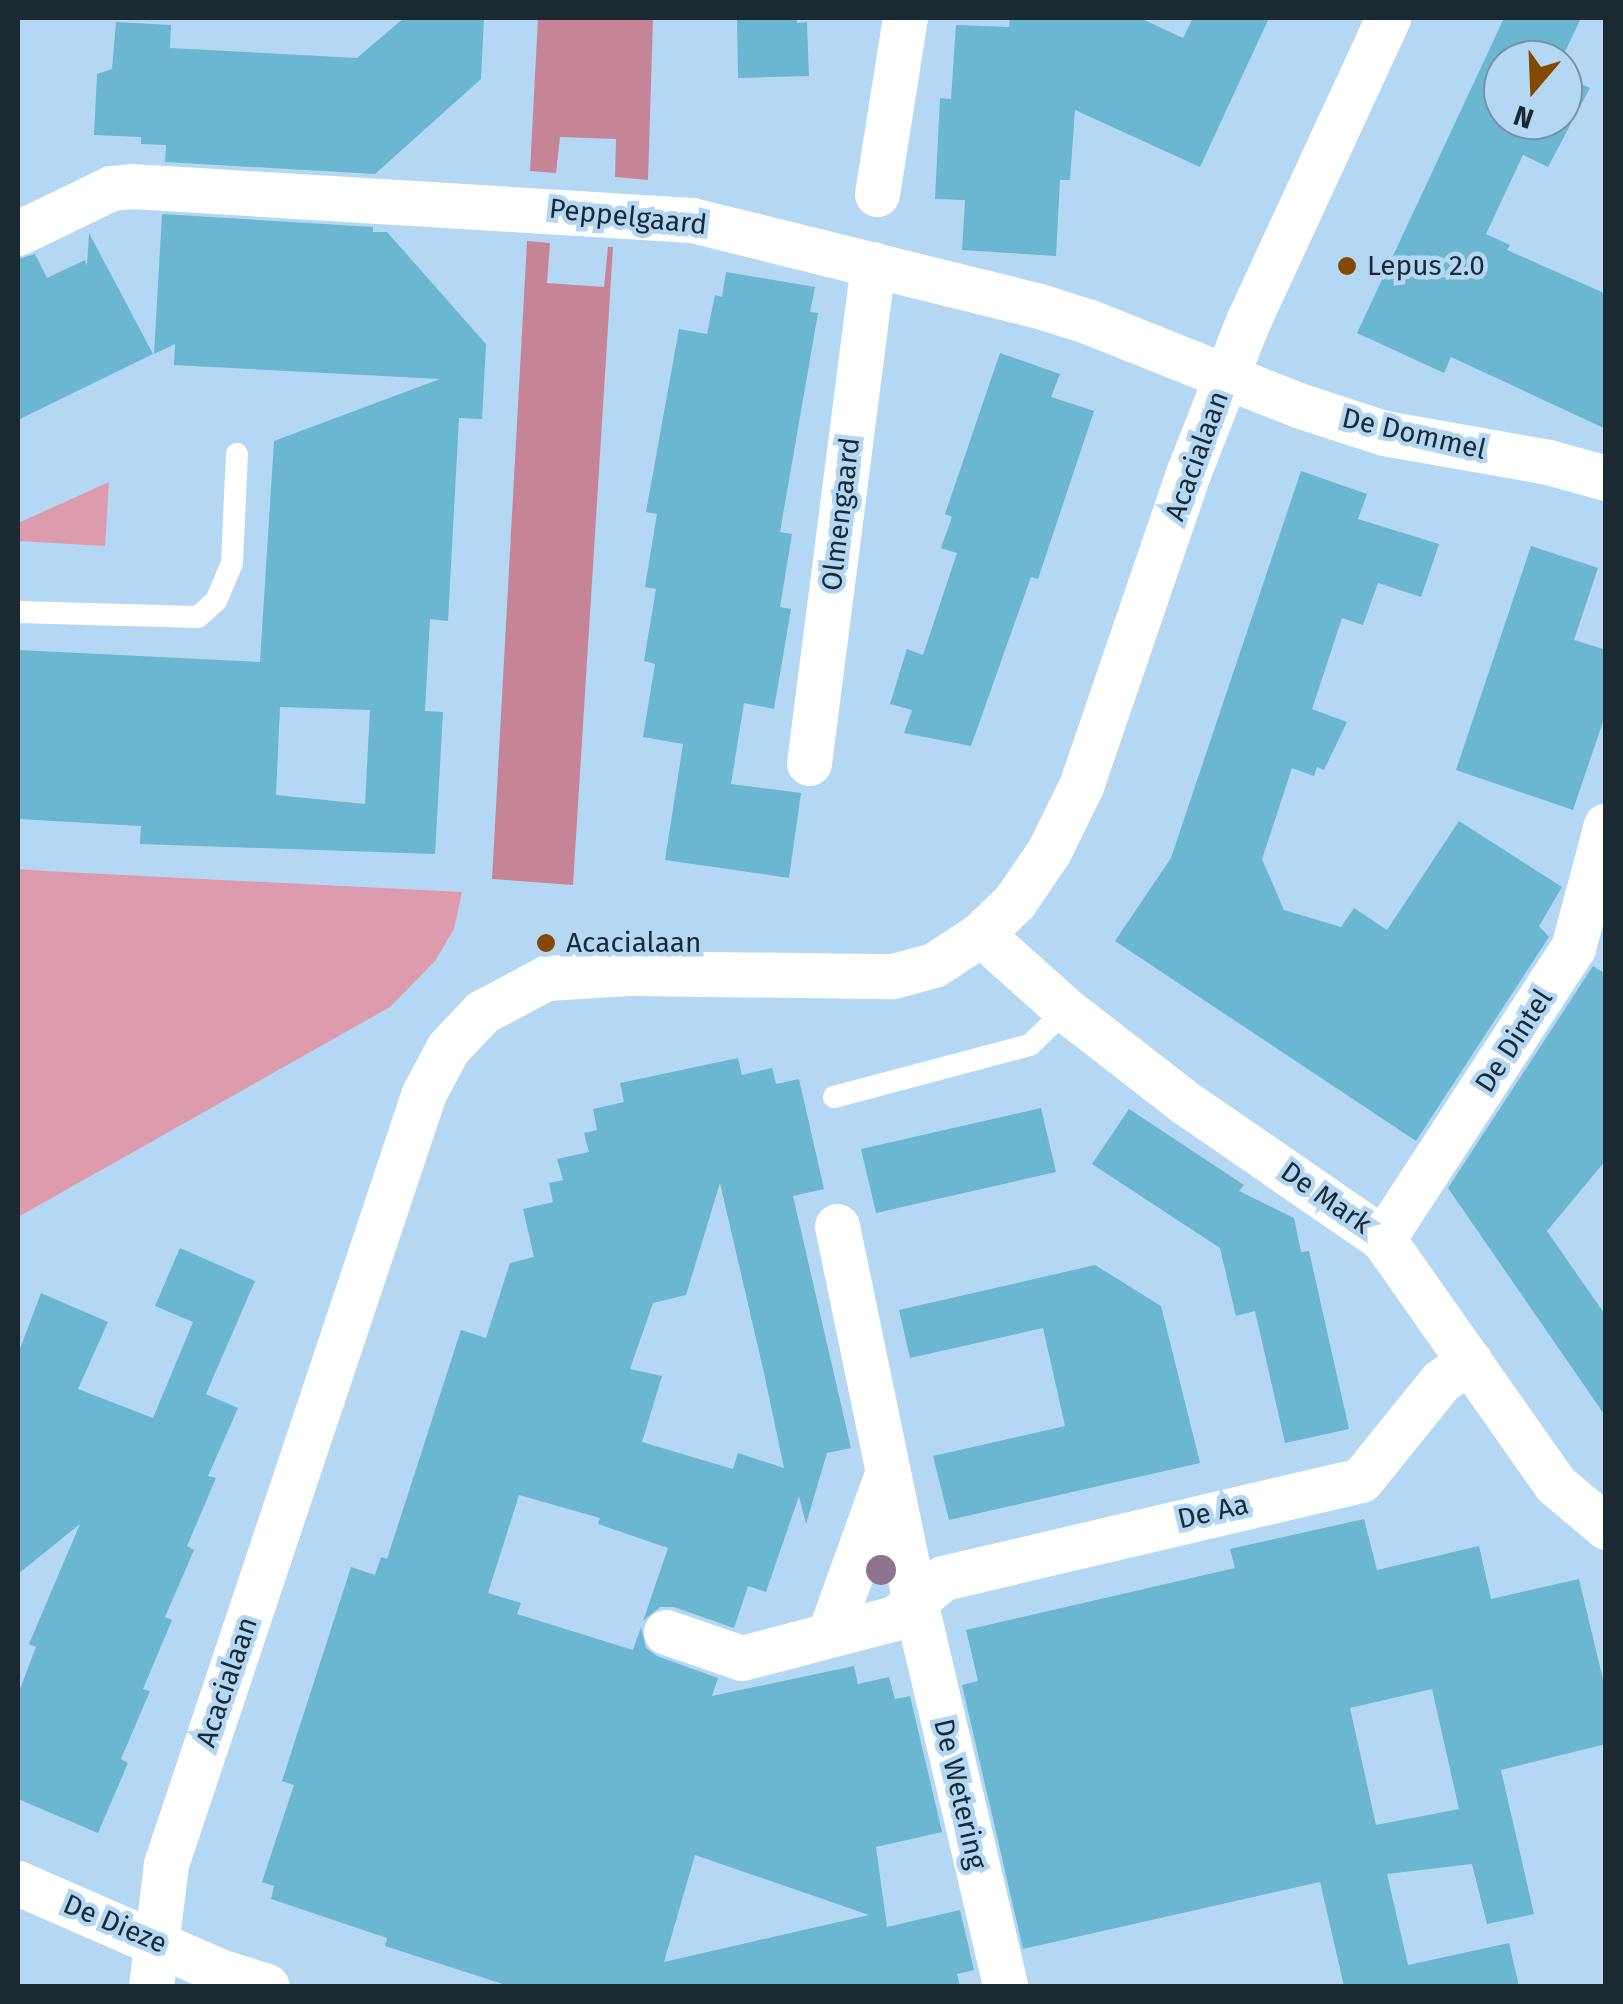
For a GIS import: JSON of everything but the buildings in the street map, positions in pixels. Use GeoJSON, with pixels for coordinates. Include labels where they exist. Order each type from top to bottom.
{"type":"FeatureCollection","features":[{"type":"Feature","properties":{"kind":"street"},"geometry":{"type":"LineString","coordinates":[[877,194],[905,18]]}},
{"type":"Feature","properties":{"kind":"street","name":"Acacialaan"},"geometry":{"type":"LineString","coordinates":[[151,1986],[166,1864],[424,1093],[448,1048],[482,1012],[546,978],[629,974],[894,976],[934,964],[982,934],[1015,900],[1048,850],[1082,786],[1189,470],[1226,378],[1388,18]]}},
{"type":"Feature","properties":{"kind":"street","name":"Peppelgaard"},"geometry":{"type":"LineString","coordinates":[[18,233],[111,188],[132,186],[517,206],[692,220],[1087,320],[1226,378]]}},
{"type":"Feature","properties":{"kind":"street","name":"Olmengaard"},"geometry":{"type":"LineString","coordinates":[[809,764],[873,264]]}},
{"type":"Feature","properties":{"kind":"street","name":"De Dommel"},"geometry":{"type":"LineString","coordinates":[[1226,378],[1384,433],[1548,462],[1606,478]]}},
{"type":"Feature","properties":{"kind":"street","name":"De Dintel"},"geometry":{"type":"LineString","coordinates":[[1383,1239],[1594,912],[1606,825]]}},
{"type":"Feature","properties":{"kind":"street","name":"De Mark"},"geometry":{"type":"LineString","coordinates":[[982,934],[1066,1010],[1186,1103],[1383,1239],[1555,1484],[1606,1526]]}},
{"type":"Feature","properties":{"kind":"street","name":"De Wetering"},"geometry":{"type":"LineString","coordinates":[[837,1226],[915,1602],[1005,1986]]}},
{"type":"Feature","properties":{"kind":"street","name":"De Aa"},"geometry":{"type":"LineString","coordinates":[[915,1602],[943,1578],[1362,1480],[1442,1381],[1470,1361]]}},
{"type":"Feature","properties":{"kind":"street"},"geometry":{"type":"LineString","coordinates":[[829,1635],[888,1472]]}},
{"type":"Feature","properties":{"kind":"street"},"geometry":{"type":"LineString","coordinates":[[666,1632],[742,1658],[895,1618],[915,1602]]}},
{"type":"Feature","properties":{"kind":"street","name":"De Dieze"},"geometry":{"type":"LineString","coordinates":[[18,1884],[157,1940],[220,1971],[268,1986]]}},
{"type":"Feature","properties":{"kind":"lane"},"geometry":{"type":"LineString","coordinates":[[18,612],[198,617],[216,601],[232,563],[238,454]]}},
{"type":"Feature","properties":{"kind":"lane"},"geometry":{"type":"LineString","coordinates":[[834,1096],[1030,1046],[1066,1010]]}},
{"type":"Feature","properties":{"kind":"shaded area"},"geometry":{"type":"Polygon","coordinates":[[[538,18],[653,18],[648,180],[615,177],[616,139],[560,137],[556,173],[530,171],[538,18]]]}},
{"type":"Feature","properties":{"kind":"shaded area"},"geometry":{"type":"Polygon","coordinates":[[[527,241],[550,243],[547,283],[604,287],[608,247],[613,247],[573,885],[492,879],[527,241]]]}},
{"type":"Feature","properties":{"kind":"shaded area"},"geometry":{"type":"Polygon","coordinates":[[[109,482],[105,546],[18,541],[18,523],[109,482]]]}},
{"type":"Feature","properties":{"kind":"shaded area"},"geometry":{"type":"Polygon","coordinates":[[[18,869],[462,892],[454,929],[435,961],[390,1007],[18,1217],[18,869]]]}},
{"type":"Feature","properties":{"kind":"place","name":"Lepus 2.0"},"geometry":{"type":"Point","coordinates":[1347,266]}},
{"type":"Feature","properties":{"kind":"place","name":"Acacialaan"},"geometry":{"type":"Point","coordinates":[546,943]}}]}
